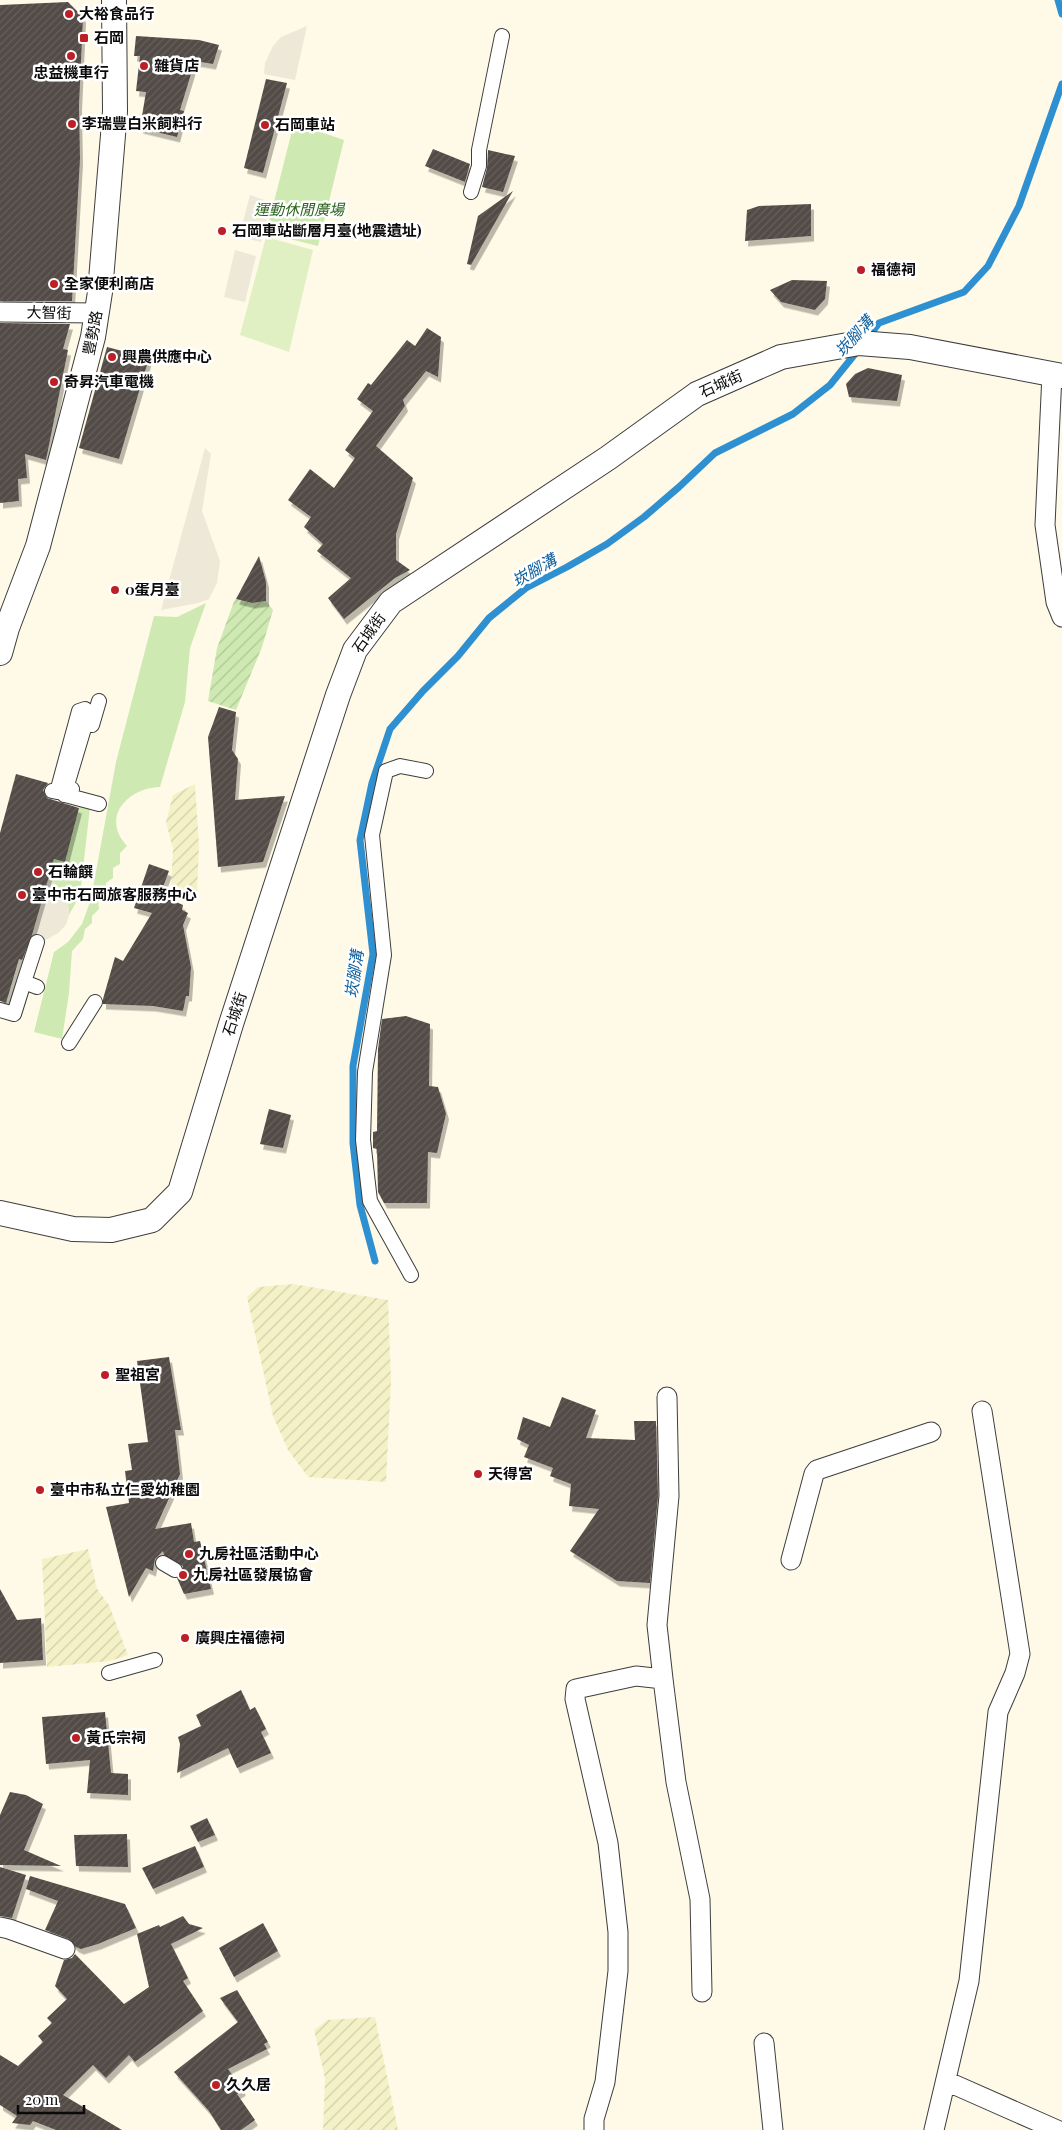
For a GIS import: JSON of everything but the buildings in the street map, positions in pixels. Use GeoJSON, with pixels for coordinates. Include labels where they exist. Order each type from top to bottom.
{"type":"FeatureCollection","features":[{"type":"Feature","properties":{"kind":"street","name":"豐勢路"},"geometry":{"type":"LineString","coordinates":[[0,653],[7,628],[38,546],[93,337],[97,313],[114,111],[114,0]]}},
{"type":"Feature","properties":{"kind":"street"},"geometry":{"type":"LineString","coordinates":[[471,192],[479,166],[479,150],[502,36]]}},
{"type":"Feature","properties":{"kind":"street","name":"大智街"},"geometry":{"type":"LineString","coordinates":[[0,312],[97,313]]}},
{"type":"Feature","properties":{"kind":"street","name":"石城街"},"geometry":{"type":"LineString","coordinates":[[0,1213],[73,1228],[111,1230],[152,1220],[180,1192],[231,1024],[338,694],[355,650],[391,602],[608,458],[697,394],[782,357],[866,344],[910,347],[1057,375]]}},
{"type":"Feature","properties":{"kind":"street"},"geometry":{"type":"LineString","coordinates":[[1057,375],[1045,525],[1054,594],[1062,617]]}},
{"type":"Feature","properties":{"kind":"street"},"geometry":{"type":"LineString","coordinates":[[69,796],[100,701]]}},
{"type":"Feature","properties":{"kind":"street"},"geometry":{"type":"LineString","coordinates":[[52,791],[57,792],[79,711],[85,709],[88,715],[64,795],[99,804]]}},
{"type":"Feature","properties":{"kind":"street"},"geometry":{"type":"LineString","coordinates":[[411,1275],[370,1202],[363,1140],[365,1072],[384,955],[372,835],[386,771],[400,766],[426,771]]}},
{"type":"Feature","properties":{"kind":"street"},"geometry":{"type":"LineString","coordinates":[[0,1010],[14,1014],[31,984],[36,942]]}},
{"type":"Feature","properties":{"kind":"street"},"geometry":{"type":"LineString","coordinates":[[69,1043],[96,1002]]}},
{"type":"Feature","properties":{"kind":"street"},"geometry":{"type":"LineString","coordinates":[[667,1397],[669,1496],[657,1625],[676,1782],[700,1898],[702,1992]]}},
{"type":"Feature","properties":{"kind":"street"},"geometry":{"type":"LineString","coordinates":[[934,2130],[969,1982],[998,1712],[1015,1673],[1020,1654],[982,1411]]}},
{"type":"Feature","properties":{"kind":"street"},"geometry":{"type":"LineString","coordinates":[[791,1560],[814,1474],[817,1470],[931,1432]]}},
{"type":"Feature","properties":{"kind":"street"},"geometry":{"type":"LineString","coordinates":[[109,1673],[155,1660]]}},
{"type":"Feature","properties":{"kind":"street"},"geometry":{"type":"LineString","coordinates":[[594,2130],[594,2119],[606,2072],[618,1971],[618,1932],[608,1844],[575,1699],[576,1689],[636,1676],[663,1679]]}},
{"type":"Feature","properties":{"kind":"street"},"geometry":{"type":"LineString","coordinates":[[0,1927],[65,1949]]}},
{"type":"Feature","properties":{"kind":"street"},"geometry":{"type":"LineString","coordinates":[[764,2044],[773,2130]]}},
{"type":"Feature","properties":{"kind":"street"},"geometry":{"type":"LineString","coordinates":[[946,2081],[1057,2130]]}},
{"type":"Feature","properties":{"kind":"shaded area"},"geometry":{"type":"Polygon","coordinates":[[[307,26],[295,80],[264,74],[265,63],[273,46],[281,37],[307,26]]]}},
{"type":"Feature","properties":{"kind":"shaded area"},"geometry":{"type":"Polygon","coordinates":[[[250,195],[270,202],[261,242],[239,237],[250,195]]]}},
{"type":"Feature","properties":{"kind":"shaded area"},"geometry":{"type":"Polygon","coordinates":[[[235,250],[256,256],[245,302],[224,297],[235,250]]]}},
{"type":"Feature","properties":{"kind":"shaded area"},"geometry":{"type":"Polygon","coordinates":[[[205,448],[211,454],[202,511],[220,561],[217,583],[209,599],[161,610],[205,448]]]}},
{"type":"Feature","properties":{"kind":"shaded area"},"geometry":{"type":"Polygon","coordinates":[[[195,784],[199,845],[197,894],[171,885],[173,849],[166,822],[173,795],[195,784]]]}},
{"type":"Feature","properties":{"kind":"shaded area"},"geometry":{"type":"Polygon","coordinates":[[[48,878],[64,892],[69,915],[66,925],[58,933],[48,939],[30,942],[48,878]]]}},
{"type":"Feature","properties":{"kind":"shaded area"},"geometry":{"type":"Polygon","coordinates":[[[293,1284],[388,1300],[391,1381],[386,1482],[308,1477],[288,1450],[273,1416],[247,1297],[258,1287],[293,1284]]]}},
{"type":"Feature","properties":{"kind":"shaded area"},"geometry":{"type":"Polygon","coordinates":[[[88,1549],[97,1589],[109,1605],[128,1655],[110,1661],[47,1667],[42,1559],[88,1549]]]}},
{"type":"Feature","properties":{"kind":"shaded area"},"geometry":{"type":"Polygon","coordinates":[[[375,2017],[398,2130],[323,2130],[325,2078],[314,2030],[327,2020],[375,2017]]]}},
{"type":"Feature","properties":{"kind":"green space","name":"運動休閒廣場"},"geometry":{"type":"Polygon","coordinates":[[[294,123],[344,140],[318,246],[266,233],[294,123]]]}},
{"type":"Feature","properties":{"kind":"green space"},"geometry":{"type":"Polygon","coordinates":[[[266,237],[313,250],[289,352],[240,335],[266,237]]]}},
{"type":"Feature","properties":{"kind":"green space"},"geometry":{"type":"Polygon","coordinates":[[[235,599],[252,603],[266,601],[273,610],[262,647],[236,710],[208,701],[217,648],[235,599]]]}},
{"type":"Feature","properties":{"kind":"green space"},"geometry":{"type":"Polygon","coordinates":[[[206,603],[190,648],[185,702],[160,787],[138,793],[128,798],[121,806],[117,815],[116,825],[119,835],[127,846],[120,853],[120,864],[113,868],[113,878],[106,883],[106,894],[98,899],[99,909],[92,916],[92,923],[85,929],[83,939],[72,951],[69,993],[62,1039],[34,1032],[54,952],[68,942],[82,924],[91,899],[116,762],[154,616],[177,617],[206,603]]]}},
{"type":"Feature","properties":{"kind":"green space"},"geometry":{"type":"Polygon","coordinates":[[[80,804],[90,807],[80,895],[69,915],[68,904],[48,878],[54,859],[65,862],[80,804]]]}},
{"type":"Feature","properties":{"kind":"waterway","name":"崁腳溝"},"geometry":{"type":"LineString","coordinates":[[1058,0],[1062,14]]}},
{"type":"Feature","properties":{"kind":"waterway","name":"崁腳溝"},"geometry":{"type":"LineString","coordinates":[[867,339],[879,323],[964,292],[988,266],[1019,206],[1062,84]]}},
{"type":"Feature","properties":{"kind":"waterway","name":"崁腳溝"},"geometry":{"type":"LineString","coordinates":[[375,1261],[360,1205],[353,1143],[353,1066],[373,954],[360,840],[372,783],[390,729],[423,691],[458,656],[489,618],[526,588],[607,544],[644,517],[715,453],[793,414],[830,385],[859,349]]}},
{"type":"Feature","properties":{"kind":"place","name":"大裕食品行"},"geometry":{"type":"Point","coordinates":[69,14]}},
{"type":"Feature","properties":{"kind":"place","name":"石岡"},"geometry":{"type":"Point","coordinates":[84,38]}},
{"type":"Feature","properties":{"kind":"place","name":"忠益機車行"},"geometry":{"type":"Point","coordinates":[71,56]}},
{"type":"Feature","properties":{"kind":"place","name":"雜貨店"},"geometry":{"type":"Point","coordinates":[144,66]}},
{"type":"Feature","properties":{"kind":"place","name":"李瑞豐白米飼料行"},"geometry":{"type":"Point","coordinates":[72,124]}},
{"type":"Feature","properties":{"kind":"place","name":"石岡車站"},"geometry":{"type":"Point","coordinates":[265,125]}},
{"type":"Feature","properties":{"kind":"place","name":"石岡車站斷層月臺(地震遺址)"},"geometry":{"type":"Point","coordinates":[222,231]}},
{"type":"Feature","properties":{"kind":"place","name":"福德祠"},"geometry":{"type":"Point","coordinates":[861,270]}},
{"type":"Feature","properties":{"kind":"place","name":"全家便利商店"},"geometry":{"type":"Point","coordinates":[54,284]}},
{"type":"Feature","properties":{"kind":"place","name":"興農供應中心"},"geometry":{"type":"Point","coordinates":[112,357]}},
{"type":"Feature","properties":{"kind":"place","name":"奇昇汽車電機"},"geometry":{"type":"Point","coordinates":[54,382]}},
{"type":"Feature","properties":{"kind":"place","name":"0蛋月臺"},"geometry":{"type":"Point","coordinates":[115,590]}},
{"type":"Feature","properties":{"kind":"place","name":"石輪饌"},"geometry":{"type":"Point","coordinates":[38,872]}},
{"type":"Feature","properties":{"kind":"place","name":"臺中市石岡旅客服務中心"},"geometry":{"type":"Point","coordinates":[22,895]}},
{"type":"Feature","properties":{"kind":"place","name":"聖祖宮"},"geometry":{"type":"Point","coordinates":[105,1375]}},
{"type":"Feature","properties":{"kind":"place","name":"天得宮"},"geometry":{"type":"Point","coordinates":[478,1474]}},
{"type":"Feature","properties":{"kind":"place","name":"臺中市私立仁愛幼稚園"},"geometry":{"type":"Point","coordinates":[40,1490]}},
{"type":"Feature","properties":{"kind":"place","name":"九房社區活動中心"},"geometry":{"type":"Point","coordinates":[189,1554]}},
{"type":"Feature","properties":{"kind":"place","name":"九房社區發展協會"},"geometry":{"type":"Point","coordinates":[183,1575]}},
{"type":"Feature","properties":{"kind":"place","name":"廣興庄福德祠"},"geometry":{"type":"Point","coordinates":[185,1638]}},
{"type":"Feature","properties":{"kind":"place","name":"黃氏宗祠"},"geometry":{"type":"Point","coordinates":[76,1738]}},
{"type":"Feature","properties":{"kind":"place","name":"久久居"},"geometry":{"type":"Point","coordinates":[216,2085]}}]}
